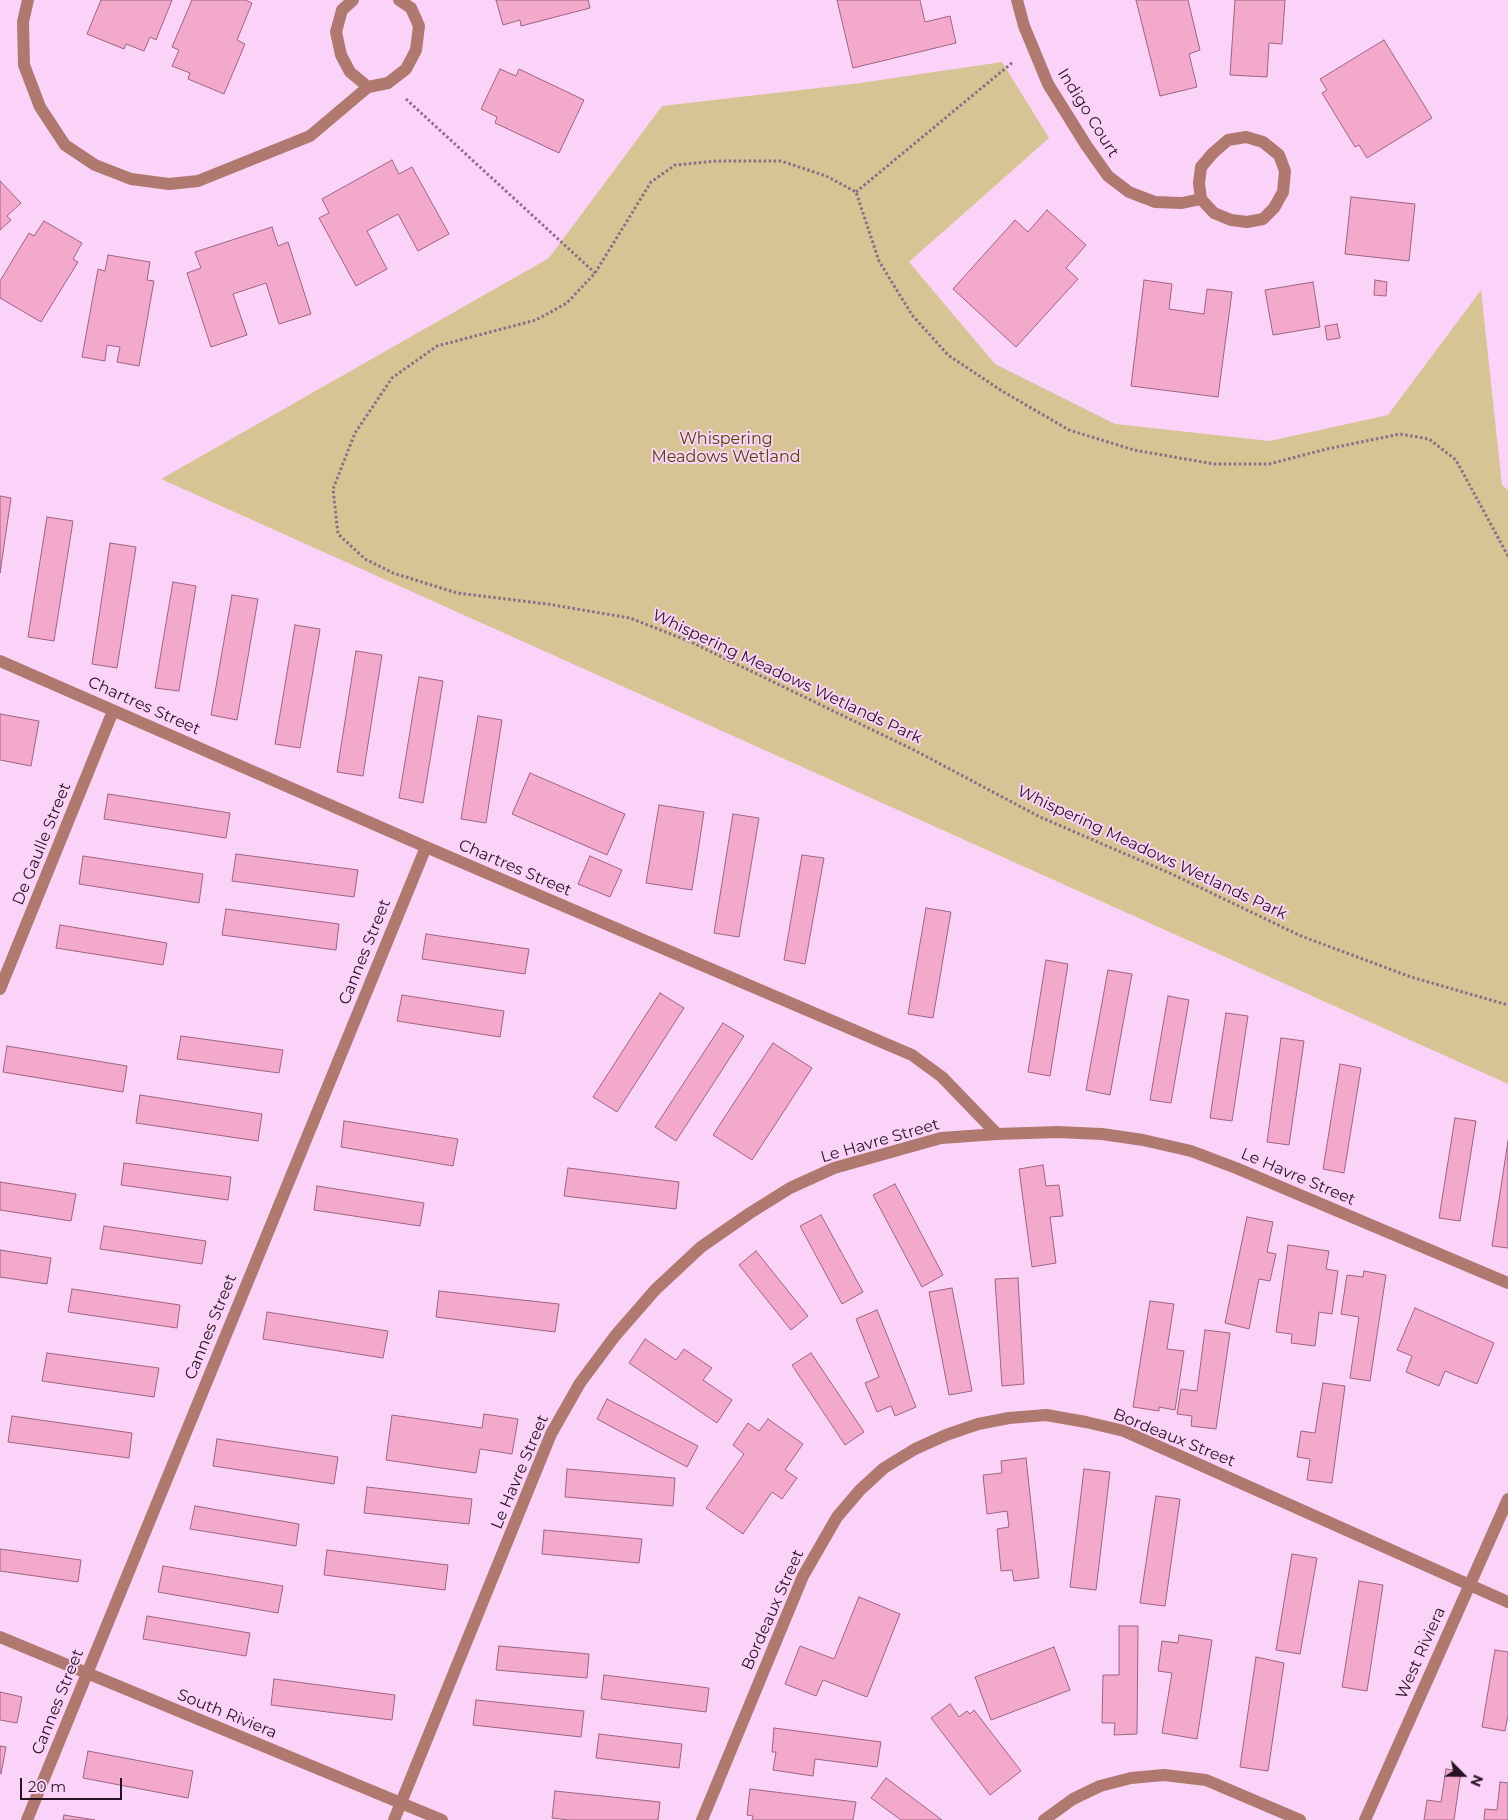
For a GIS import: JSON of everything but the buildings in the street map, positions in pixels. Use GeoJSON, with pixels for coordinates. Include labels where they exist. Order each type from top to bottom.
{"type":"FeatureCollection","features":[{"type":"Feature","properties":{"kind":"street"},"geometry":{"type":"LineString","coordinates":[[28,0],[23,22],[24,65],[40,107],[65,144],[95,165],[131,179],[169,184],[198,181],[310,136],[368,87],[388,83],[406,69],[416,50],[419,26],[410,8],[399,0]]}},
{"type":"Feature","properties":{"kind":"street"},"geometry":{"type":"LineString","coordinates":[[353,0],[342,10],[336,32],[341,56],[350,72],[368,87]]}},
{"type":"Feature","properties":{"kind":"street","name":"Indigo Court"},"geometry":{"type":"LineString","coordinates":[[1017,0],[1024,26],[1048,84],[1108,176],[1129,192],[1155,202],[1182,203],[1201,199]]}},
{"type":"Feature","properties":{"kind":"street"},"geometry":{"type":"LineString","coordinates":[[1246,137],[1263,142],[1279,155],[1285,170],[1283,192],[1274,208],[1263,219],[1247,222],[1231,220],[1214,213],[1201,199],[1199,183],[1202,167],[1213,153],[1228,140],[1246,137]]}},
{"type":"Feature","properties":{"kind":"street","name":"Chartres Street"},"geometry":{"type":"LineString","coordinates":[[0,661],[912,1056],[942,1077],[997,1134]]}},
{"type":"Feature","properties":{"kind":"street","name":"De Gaulle Street"},"geometry":{"type":"LineString","coordinates":[[0,989],[114,711]]}},
{"type":"Feature","properties":{"kind":"street","name":"Cannes Street"},"geometry":{"type":"LineString","coordinates":[[27,1820],[426,847]]}},
{"type":"Feature","properties":{"kind":"street","name":"Le Havre Street"},"geometry":{"type":"LineString","coordinates":[[394,1820],[551,1434],[580,1383],[615,1336],[655,1290],[701,1247],[750,1212],[790,1188],[834,1168],[941,1138],[1058,1132],[1102,1134],[1143,1140],[1191,1151],[1508,1283]]}},
{"type":"Feature","properties":{"kind":"street","name":"Bordeaux Street"},"geometry":{"type":"LineString","coordinates":[[702,1820],[803,1576],[837,1517],[860,1490],[884,1468],[915,1449],[946,1434],[978,1424],[1009,1418],[1046,1416],[1086,1422],[1124,1431],[1508,1602]]}},
{"type":"Feature","properties":{"kind":"street","name":"West Riviera"},"geometry":{"type":"LineString","coordinates":[[1365,1820],[1508,1499]]}},
{"type":"Feature","properties":{"kind":"street","name":"South Riviera"},"geometry":{"type":"LineString","coordinates":[[0,1637],[442,1820]]}},
{"type":"Feature","properties":{"kind":"street"},"geometry":{"type":"LineString","coordinates":[[1044,1820],[1073,1799],[1100,1786],[1131,1778],[1164,1775],[1206,1780],[1300,1820]]}},
{"type":"Feature","properties":{"kind":"path"},"geometry":{"type":"LineString","coordinates":[[1032,46],[856,192],[879,262],[912,315],[948,355],[1002,391],[1069,430],[1134,450],[1214,464],[1268,464],[1400,434],[1428,439],[1456,460],[1508,556]]}},
{"type":"Feature","properties":{"kind":"path"},"geometry":{"type":"LineString","coordinates":[[388,83],[595,273]]}},
{"type":"Feature","properties":{"kind":"path","name":"Whispering Meadows Wetlands Park"},"geometry":{"type":"LineString","coordinates":[[856,192],[826,176],[781,161],[717,161],[675,165],[651,182],[595,273],[567,303],[536,320],[437,346],[392,378],[355,434],[333,489],[338,534],[365,560],[393,573],[457,593],[547,604],[630,618],[691,642],[914,750],[1040,817],[1174,876],[1301,936],[1411,977],[1508,1005]]}},
{"type":"Feature","properties":{"kind":"green space","name":"Whispering Meadows Wetland"},"geometry":{"type":"Polygon","coordinates":[[[1002,62],[1049,138],[909,262],[995,364],[1115,424],[1270,441],[1388,415],[1481,290],[1502,485],[1508,490],[1508,1084],[161,479],[549,258],[662,106],[853,84],[1002,62]]]}}]}
